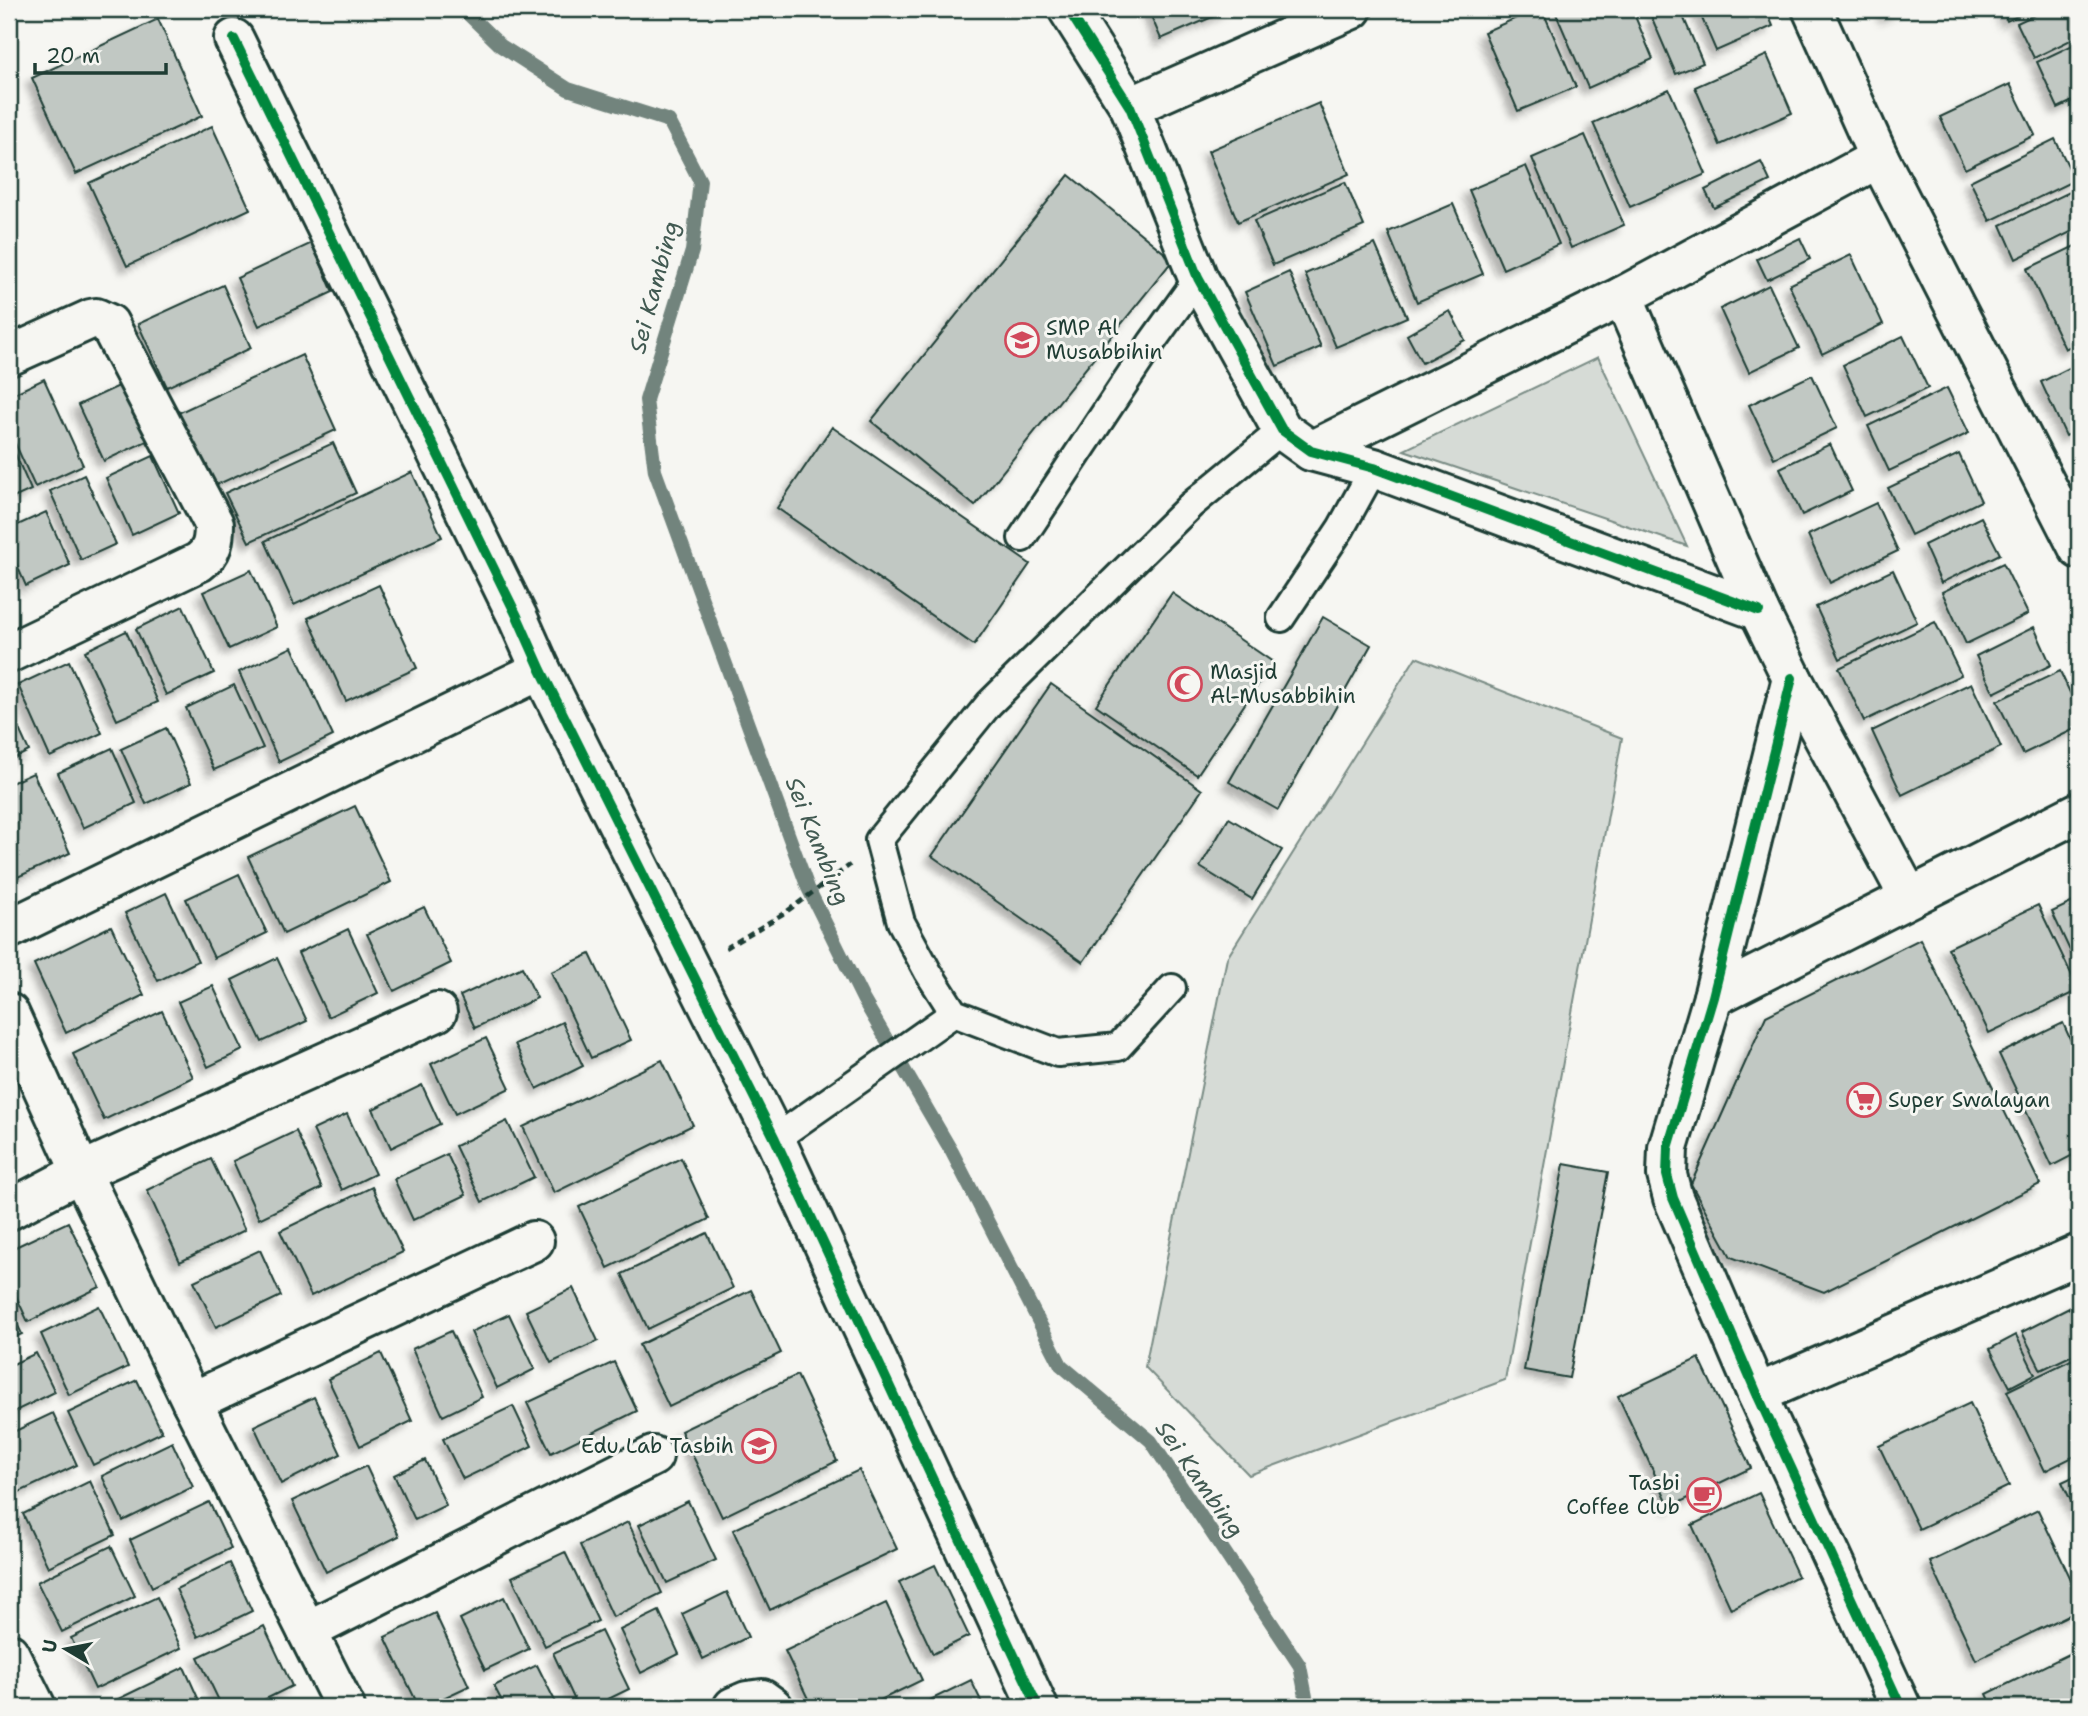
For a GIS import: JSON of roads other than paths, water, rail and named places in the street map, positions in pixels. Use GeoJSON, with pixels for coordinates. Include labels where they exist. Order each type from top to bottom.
{"type":"FeatureCollection","features":[{"type":"Feature","properties":{"kind":"street"},"geometry":{"type":"LineString","coordinates":[[1069,9],[1130,107],[1198,278],[1296,440],[1759,611]]}},
{"type":"Feature","properties":{"kind":"street"},"geometry":{"type":"LineString","coordinates":[[1130,107],[1352,9]]}},
{"type":"Feature","properties":{"kind":"street"},"geometry":{"type":"LineString","coordinates":[[1812,9],[1879,158],[2079,549]]}},
{"type":"Feature","properties":{"kind":"street"},"geometry":{"type":"LineString","coordinates":[[234,39],[505,591],[541,670],[775,1139],[1038,1707]]}},
{"type":"Feature","properties":{"kind":"street"},"geometry":{"type":"LineString","coordinates":[[1296,440],[1623,296],[1879,158]]}},
{"type":"Feature","properties":{"kind":"street"},"geometry":{"type":"LineString","coordinates":[[1623,296],[1759,611],[1909,897]]}},
{"type":"Feature","properties":{"kind":"street"},"geometry":{"type":"LineString","coordinates":[[9,356],[91,319],[96,318],[109,324],[214,524],[211,549],[199,562],[9,653]]}},
{"type":"Feature","properties":{"kind":"street"},"geometry":{"type":"LineString","coordinates":[[9,929],[541,670]]}},
{"type":"Feature","properties":{"kind":"street"},"geometry":{"type":"LineString","coordinates":[[1792,678],[1713,997],[1668,1149],[1667,1175],[1673,1198],[1757,1394],[1901,1707]]}},
{"type":"Feature","properties":{"kind":"street"},"geometry":{"type":"LineString","coordinates":[[1713,997],[2079,811]]}},
{"type":"Feature","properties":{"kind":"street"},"geometry":{"type":"LineString","coordinates":[[9,1210],[81,1172],[437,1012]]}},
{"type":"Feature","properties":{"kind":"street"},"geometry":{"type":"LineString","coordinates":[[9,1013],[81,1172],[192,1402],[345,1707]]}},
{"type":"Feature","properties":{"kind":"street"},"geometry":{"type":"LineString","coordinates":[[192,1402],[534,1241]]}},
{"type":"Feature","properties":{"kind":"street"},"geometry":{"type":"LineString","coordinates":[[1757,1394],[2079,1254]]}},
{"type":"Feature","properties":{"kind":"street"},"geometry":{"type":"LineString","coordinates":[[307,1631],[653,1456]]}},
{"type":"Feature","properties":{"kind":"street"},"geometry":{"type":"LineString","coordinates":[[9,1653],[36,1707]]}},
{"type":"Feature","properties":{"kind":"street"},"geometry":{"type":"LineString","coordinates":[[733,1707],[762,1699],[773,1707]]}},
{"type":"Feature","properties":{"kind":"lane"},"geometry":{"type":"LineString","coordinates":[[1022,538],[1152,342],[1198,278]]}},
{"type":"Feature","properties":{"kind":"lane"},"geometry":{"type":"LineString","coordinates":[[1172,988],[1118,1047],[1058,1053],[954,1013],[901,922],[879,840],[989,704],[1191,505],[1296,440]]}},
{"type":"Feature","properties":{"kind":"lane"},"geometry":{"type":"LineString","coordinates":[[1281,618],[1341,528],[1374,468]]}},
{"type":"Feature","properties":{"kind":"lane"},"geometry":{"type":"LineString","coordinates":[[775,1139],[954,1013]]}},
{"type":"Feature","properties":{"kind":"waterway","name":"Sei Kambing"},"geometry":{"type":"LineString","coordinates":[[463,9],[501,46],[568,89],[669,121],[700,181],[692,251],[646,400],[655,471],[808,888],[863,999],[952,1152],[1061,1365],[1151,1441],[1300,1666],[1308,1707]]}},
{"type":"Feature","properties":{"kind":"place","name":"SMP Al Musabbihin"},"geometry":{"type":"Point","coordinates":[1022,340]}},
{"type":"Feature","properties":{"kind":"place","name":"Masjid Al-Musabbihin"},"geometry":{"type":"Point","coordinates":[1185,684]}},
{"type":"Feature","properties":{"kind":"place","name":"Super Swalayan"},"geometry":{"type":"Point","coordinates":[1864,1100]}},
{"type":"Feature","properties":{"kind":"place","name":"Edu Lab Tasbih"},"geometry":{"type":"Point","coordinates":[759,1446]}},
{"type":"Feature","properties":{"kind":"place","name":"Tasbi Coffee Club"},"geometry":{"type":"Point","coordinates":[1704,1495]}}]}
